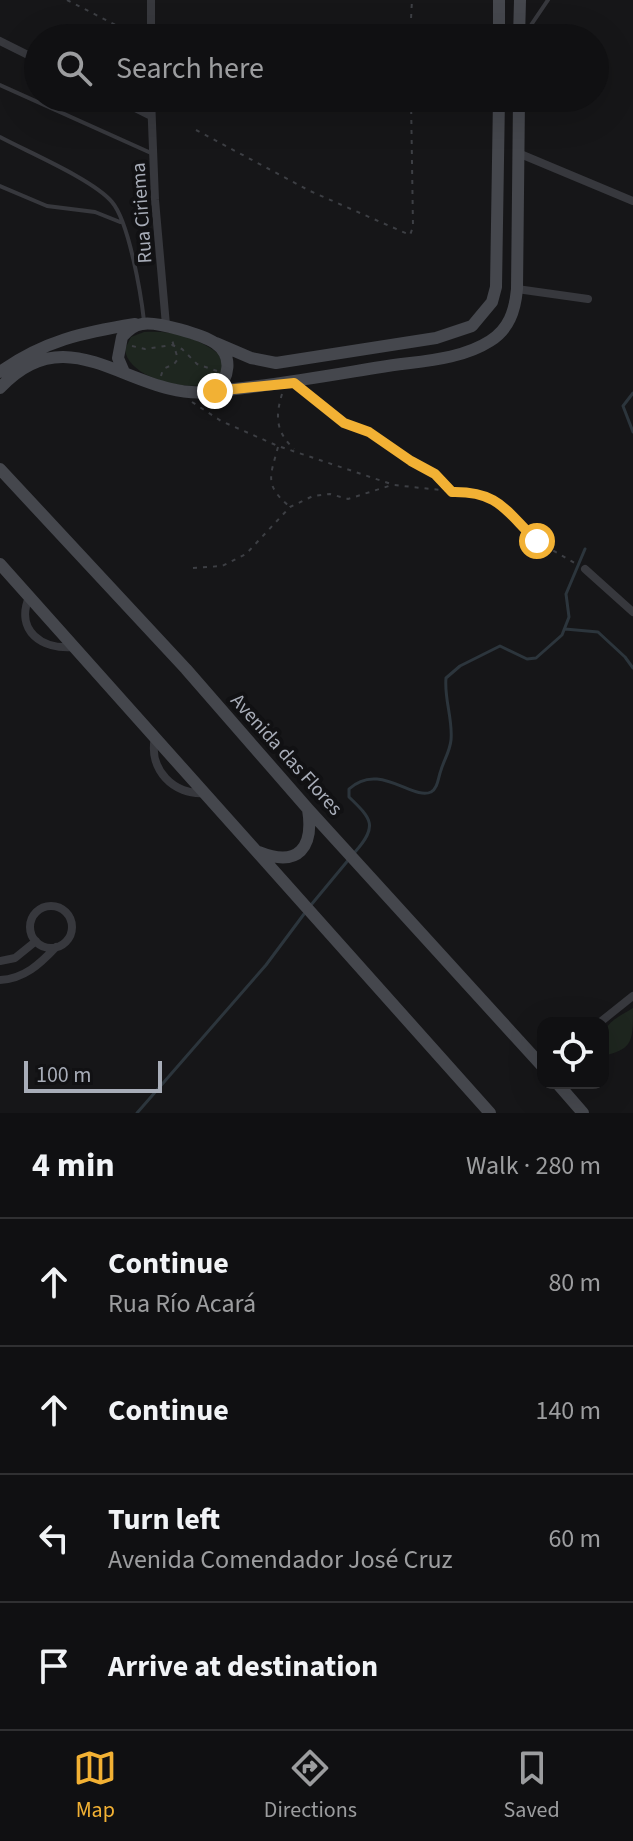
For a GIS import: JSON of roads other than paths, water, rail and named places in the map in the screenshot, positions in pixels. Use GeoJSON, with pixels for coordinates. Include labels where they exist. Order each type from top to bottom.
{"type":"FeatureCollection","features":[{"type":"Feature","properties":{"kind":"main road"},"geometry":{"type":"LineString","coordinates":[[499,0],[499,24]]}},
{"type":"Feature","properties":{"kind":"main road"},"geometry":{"type":"LineString","coordinates":[[519,24],[520,0]]}},
{"type":"Feature","properties":{"kind":"main road"},"geometry":{"type":"LineString","coordinates":[[0,372],[24,354],[54,342],[96,330],[141,324],[169,326],[251,358],[276,363],[436,338],[472,326],[492,302],[496,287],[499,112]]}},
{"type":"Feature","properties":{"kind":"main road"},"geometry":{"type":"LineString","coordinates":[[0,388],[32,363],[54,356],[78,357],[178,392],[215,391],[290,383],[444,357],[489,342],[513,315],[517,289],[519,112]]}},
{"type":"Feature","properties":{"kind":"main road"},"geometry":{"type":"LineString","coordinates":[[124,372],[118,358],[120,343],[127,331],[141,324]]}},
{"type":"Feature","properties":{"kind":"main road"},"geometry":{"type":"LineString","coordinates":[[215,391],[228,375],[225,356],[216,343]]}},
{"type":"Feature","properties":{"kind":"main road","name":"Avenida das Flores"},"geometry":{"type":"LineString","coordinates":[[0,469],[186,669],[308,809],[537,1060]]}},
{"type":"Feature","properties":{"kind":"main road"},"geometry":{"type":"LineString","coordinates":[[0,564],[490,1113]]}},
{"type":"Feature","properties":{"kind":"main road"},"geometry":{"type":"LineString","coordinates":[[256,851],[283,858],[300,852],[308,842],[310,833],[308,809]]}},
{"type":"Feature","properties":{"kind":"main road"},"geometry":{"type":"LineString","coordinates":[[564,1089],[583,1113]]}},
{"type":"Feature","properties":{"kind":"street"},"geometry":{"type":"LineString","coordinates":[[151,0],[151,24]]}},
{"type":"Feature","properties":{"kind":"street"},"geometry":{"type":"LineString","coordinates":[[0,41],[24,53]]}},
{"type":"Feature","properties":{"kind":"street"},"geometry":{"type":"LineString","coordinates":[[143,112],[151,116]]}},
{"type":"Feature","properties":{"kind":"street","name":"Rua Ciriema"},"geometry":{"type":"LineString","coordinates":[[151,112],[152,153],[169,326]]}},
{"type":"Feature","properties":{"kind":"street"},"geometry":{"type":"LineString","coordinates":[[518,153],[633,201]]}},
{"type":"Feature","properties":{"kind":"street"},"geometry":{"type":"LineString","coordinates":[[517,289],[588,299]]}},
{"type":"Feature","properties":{"kind":"street"},"geometry":{"type":"LineString","coordinates":[[585,569],[633,612]]}},
{"type":"Feature","properties":{"kind":"street"},"geometry":{"type":"LineString","coordinates":[[29,597],[24,615],[35,637],[53,647],[74,647]]}},
{"type":"Feature","properties":{"kind":"street"},"geometry":{"type":"LineString","coordinates":[[155,738],[155,760],[166,779],[186,792],[205,793]]}},
{"type":"Feature","properties":{"kind":"street"},"geometry":{"type":"LineString","coordinates":[[0,980],[30,970],[67,941],[72,930],[69,917],[60,909],[48,907],[36,913],[31,924],[32,936],[45,947],[56,947]]}},
{"type":"Feature","properties":{"kind":"street"},"geometry":{"type":"LineString","coordinates":[[0,961],[15,958],[36,941]]}},
{"type":"Feature","properties":{"kind":"street"},"geometry":{"type":"LineString","coordinates":[[607,1017],[633,996]]}},
{"type":"Feature","properties":{"kind":"lane"},"geometry":{"type":"LineString","coordinates":[[532,24],[548,0]]}},
{"type":"Feature","properties":{"kind":"lane"},"geometry":{"type":"LineString","coordinates":[[0,85],[24,96]]}},
{"type":"Feature","properties":{"kind":"lane"},"geometry":{"type":"LineString","coordinates":[[60,112],[152,153]]}},
{"type":"Feature","properties":{"kind":"lane"},"geometry":{"type":"LineString","coordinates":[[0,137],[100,192],[114,203],[123,223],[141,293],[141,324]]}},
{"type":"Feature","properties":{"kind":"lane"},"geometry":{"type":"LineString","coordinates":[[0,186],[47,206],[95,212],[123,223]]}},
{"type":"Feature","properties":{"kind":"waterway"},"geometry":{"type":"LineString","coordinates":[[633,393],[623,406],[633,432]]}},
{"type":"Feature","properties":{"kind":"waterway"},"geometry":{"type":"LineString","coordinates":[[355,852],[367,836],[369,823],[363,811],[349,797],[349,789],[360,781],[372,779],[424,793],[433,790],[451,740],[446,678],[460,666],[500,646],[527,659],[536,658],[562,635],[569,617],[566,594],[585,549]]}},
{"type":"Feature","properties":{"kind":"waterway"},"geometry":{"type":"LineString","coordinates":[[565,629],[598,632],[633,668]]}},
{"type":"Feature","properties":{"kind":"waterway"},"geometry":{"type":"LineString","coordinates":[[311,905],[350,858]]}},
{"type":"Feature","properties":{"kind":"waterway"},"geometry":{"type":"LineString","coordinates":[[137,1113],[266,965],[307,910]]}}]}
